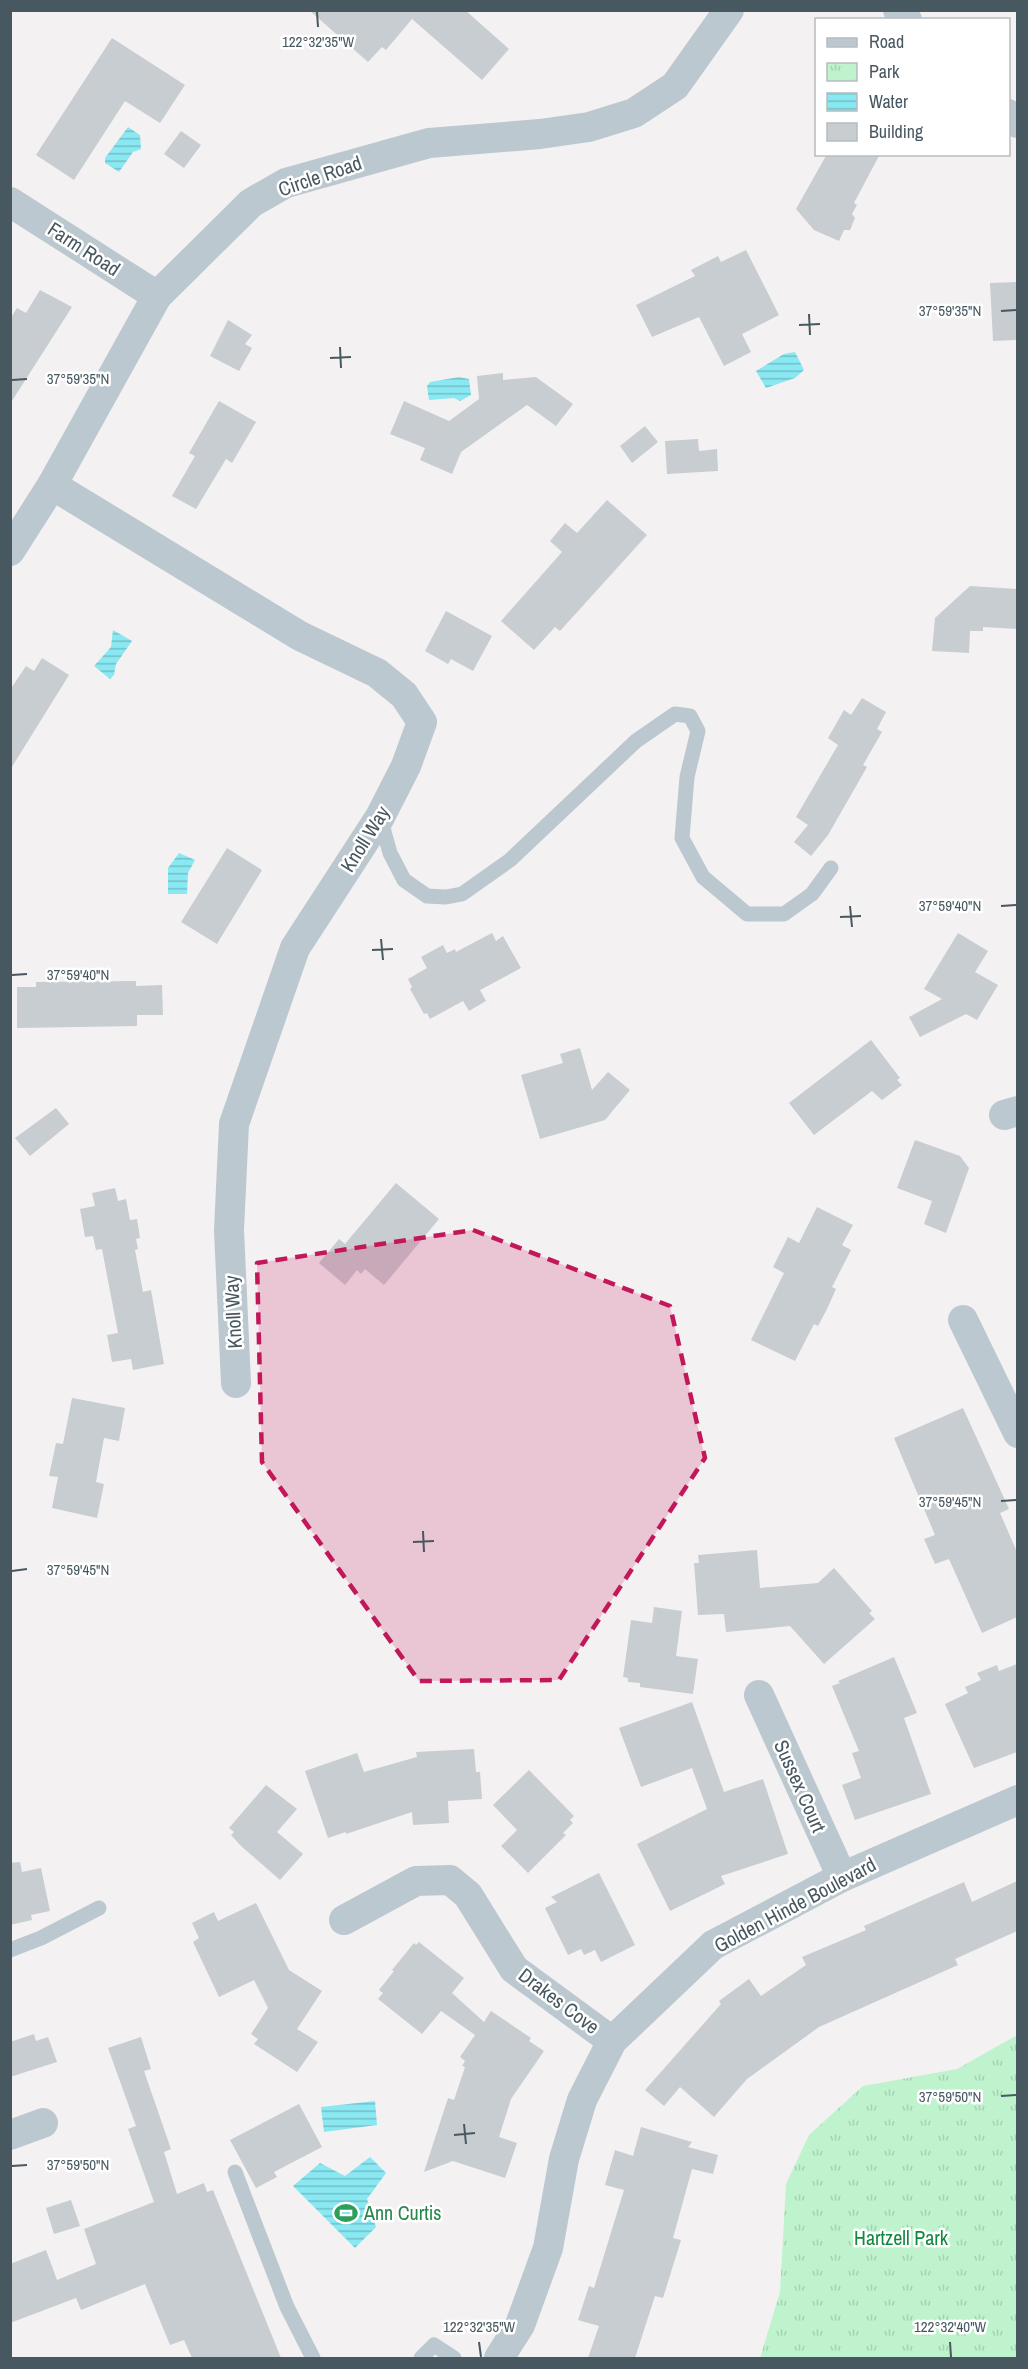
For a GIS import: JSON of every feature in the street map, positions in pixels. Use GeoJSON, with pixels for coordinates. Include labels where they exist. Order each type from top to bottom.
{"type":"FeatureCollection","features":[{"type":"Feature","properties":{"kind":"street","name":"Circle Road"},"geometry":{"type":"LineString","coordinates":[[10,551],[52,485],[156,296],[251,203],[286,183],[429,143],[550,133],[589,127],[634,113],[675,86],[729,10]]}},
{"type":"Feature","properties":{"kind":"street","name":"Farm Road"},"geometry":{"type":"LineString","coordinates":[[10,202],[156,296]]}},
{"type":"Feature","properties":{"kind":"street","name":"Knoll Way"},"geometry":{"type":"LineString","coordinates":[[52,485],[300,636],[377,673],[404,695],[422,722],[406,766],[381,818],[295,948],[234,1124],[229,1230],[236,1383]]}},
{"type":"Feature","properties":{"kind":"street"},"geometry":{"type":"LineString","coordinates":[[963,1320],[1017,1433]]}},
{"type":"Feature","properties":{"kind":"street","name":"Sussex Court"},"geometry":{"type":"LineString","coordinates":[[759,1695],[842,1877]]}},
{"type":"Feature","properties":{"kind":"street","name":"Golden Hinde Boulevard"},"geometry":{"type":"LineString","coordinates":[[499,2358],[520,2325],[548,2248],[564,2159],[582,2100],[612,2041],[713,1945],[842,1877],[1017,1800]]}},
{"type":"Feature","properties":{"kind":"street","name":"Drakes Cove"},"geometry":{"type":"LineString","coordinates":[[344,1920],[416,1881],[450,1880],[468,1894],[514,1969],[612,2041]]}},
{"type":"Feature","properties":{"kind":"street"},"geometry":{"type":"LineString","coordinates":[[10,2135],[43,2123]]}},
{"type":"Feature","properties":{"kind":"lane"},"geometry":{"type":"LineString","coordinates":[[381,818],[390,853],[404,880],[427,896],[446,897],[462,894],[510,860],[636,741],[675,714],[690,716],[698,731],[687,777],[682,837],[703,877],[747,914],[784,914],[812,894],[831,868]]}},
{"type":"Feature","properties":{"kind":"lane"},"geometry":{"type":"LineString","coordinates":[[10,1950],[41,1938],[99,1908]]}},
{"type":"Feature","properties":{"kind":"lane"},"geometry":{"type":"LineString","coordinates":[[235,2172],[287,2307],[313,2358]]}},
{"type":"Feature","properties":{"kind":"lane"},"geometry":{"type":"LineString","coordinates":[[421,2358],[434,2345],[454,2358]]}},
{"type":"Feature","properties":{"kind":"highlighted area"},"geometry":{"type":"Polygon","coordinates":[[[473,1230],[670,1306],[705,1458],[559,1680],[419,1681],[262,1462],[257,1263],[473,1230]]]}},
{"type":"Feature","properties":{"kind":"green space","name":"Hartzell Park"},"geometry":{"type":"Polygon","coordinates":[[[1017,2035],[1017,2358],[760,2358],[780,2292],[786,2184],[809,2135],[863,2086],[957,2069],[1017,2035]]]}},
{"type":"Feature","properties":{"kind":"water"},"geometry":{"type":"Polygon","coordinates":[[[128,127],[140,135],[141,149],[133,152],[119,172],[105,163],[105,158],[128,127]]]}},
{"type":"Feature","properties":{"kind":"water"},"geometry":{"type":"Polygon","coordinates":[[[795,352],[804,370],[795,378],[766,388],[756,371],[784,354],[795,352]]]}},
{"type":"Feature","properties":{"kind":"water"},"geometry":{"type":"Polygon","coordinates":[[[459,377],[469,379],[471,395],[460,401],[454,398],[429,400],[427,386],[430,382],[459,377]]]}},
{"type":"Feature","properties":{"kind":"water"},"geometry":{"type":"Polygon","coordinates":[[[113,630],[132,641],[116,664],[114,675],[110,679],[94,666],[111,647],[113,630]]]}},
{"type":"Feature","properties":{"kind":"water"},"geometry":{"type":"Polygon","coordinates":[[[179,853],[195,860],[188,873],[187,894],[168,894],[168,868],[179,853]]]}},
{"type":"Feature","properties":{"kind":"water"},"geometry":{"type":"Polygon","coordinates":[[[375,2101],[377,2125],[324,2132],[321,2107],[375,2101]]]}},
{"type":"Feature","properties":{"kind":"water","name":"Ann Curtis"},"geometry":{"type":"Polygon","coordinates":[[[370,2157],[386,2173],[367,2199],[376,2227],[355,2248],[293,2186],[320,2163],[345,2176],[370,2157]]]}},
{"type":"Feature","properties":{"kind":"building"},"geometry":{"type":"Polygon","coordinates":[[[309,10],[465,10],[509,49],[482,80],[412,19],[386,50],[382,47],[368,62],[309,10]]]}},
{"type":"Feature","properties":{"kind":"building"},"geometry":{"type":"Polygon","coordinates":[[[112,38],[185,85],[160,123],[125,101],[74,180],[36,155],[112,38]]]}},
{"type":"Feature","properties":{"kind":"building"},"geometry":{"type":"Polygon","coordinates":[[[181,131],[201,145],[184,168],[164,154],[181,131]]]}},
{"type":"Feature","properties":{"kind":"building"},"geometry":{"type":"Polygon","coordinates":[[[826,156],[879,156],[854,203],[857,205],[852,214],[855,218],[850,230],[844,230],[839,241],[814,230],[796,209],[826,156]]]}},
{"type":"Feature","properties":{"kind":"building"},"geometry":{"type":"Polygon","coordinates":[[[746,250],[779,315],[742,334],[751,352],[724,366],[699,317],[652,337],[636,305],[695,276],[691,270],[718,256],[721,262],[746,250]]]}},
{"type":"Feature","properties":{"kind":"building"},"geometry":{"type":"Polygon","coordinates":[[[1017,282],[1017,340],[993,341],[990,283],[1017,282]]]}},
{"type":"Feature","properties":{"kind":"building"},"geometry":{"type":"Polygon","coordinates":[[[40,290],[72,307],[10,404],[10,319],[17,308],[26,313],[40,290]]]}},
{"type":"Feature","properties":{"kind":"building"},"geometry":{"type":"Polygon","coordinates":[[[228,320],[252,335],[245,344],[252,348],[239,371],[210,356],[228,320]]]}},
{"type":"Feature","properties":{"kind":"building"},"geometry":{"type":"Polygon","coordinates":[[[503,373],[503,380],[536,377],[573,404],[556,426],[527,405],[461,452],[452,474],[420,460],[425,448],[390,434],[404,401],[449,421],[479,399],[477,376],[503,373]]]}},
{"type":"Feature","properties":{"kind":"building"},"geometry":{"type":"Polygon","coordinates":[[[219,401],[256,422],[232,463],[226,459],[196,509],[172,496],[195,456],[189,453],[219,401]]]}},
{"type":"Feature","properties":{"kind":"building"},"geometry":{"type":"Polygon","coordinates":[[[645,426],[658,442],[632,463],[620,446],[645,426]]]}},
{"type":"Feature","properties":{"kind":"building"},"geometry":{"type":"Polygon","coordinates":[[[698,439],[699,451],[717,449],[718,471],[667,474],[665,441],[698,439]]]}},
{"type":"Feature","properties":{"kind":"building"},"geometry":{"type":"Polygon","coordinates":[[[607,500],[647,535],[560,631],[555,627],[534,650],[501,621],[562,552],[550,541],[565,523],[577,533],[607,500]]]}},
{"type":"Feature","properties":{"kind":"building"},"geometry":{"type":"Polygon","coordinates":[[[970,586],[1017,589],[1017,629],[983,627],[983,631],[970,631],[969,653],[932,651],[935,618],[970,586]]]}},
{"type":"Feature","properties":{"kind":"building"},"geometry":{"type":"Polygon","coordinates":[[[446,611],[492,636],[473,671],[451,659],[448,664],[425,651],[446,611]]]}},
{"type":"Feature","properties":{"kind":"building"},"geometry":{"type":"Polygon","coordinates":[[[42,658],[69,675],[10,770],[10,690],[26,666],[34,671],[42,658]]]}},
{"type":"Feature","properties":{"kind":"building"},"geometry":{"type":"Polygon","coordinates":[[[862,698],[886,712],[877,729],[882,732],[863,765],[867,767],[828,835],[811,856],[794,842],[808,825],[796,817],[838,745],[828,738],[844,710],[851,715],[862,698]]]}},
{"type":"Feature","properties":{"kind":"building"},"geometry":{"type":"Polygon","coordinates":[[[227,848],[262,870],[217,944],[181,922],[227,848]]]}},
{"type":"Feature","properties":{"kind":"building"},"geometry":{"type":"Polygon","coordinates":[[[492,933],[496,941],[503,936],[521,968],[480,990],[486,1001],[469,1011],[463,1001],[430,1019],[427,1013],[424,1014],[410,989],[412,987],[408,979],[427,968],[421,957],[443,945],[447,953],[455,949],[456,952],[492,933]]]}},
{"type":"Feature","properties":{"kind":"building"},"geometry":{"type":"Polygon","coordinates":[[[958,933],[988,951],[975,972],[998,985],[977,1020],[966,1014],[920,1037],[909,1017],[942,999],[924,989],[958,933]]]}},
{"type":"Feature","properties":{"kind":"building"},"geometry":{"type":"Polygon","coordinates":[[[136,981],[136,986],[162,985],[163,1015],[137,1015],[137,1026],[17,1028],[17,987],[36,987],[36,982],[136,981]]]}},
{"type":"Feature","properties":{"kind":"building"},"geometry":{"type":"Polygon","coordinates":[[[871,1040],[900,1078],[897,1080],[902,1085],[882,1100],[872,1091],[814,1135],[789,1103],[871,1040]]]}},
{"type":"Feature","properties":{"kind":"building"},"geometry":{"type":"Polygon","coordinates":[[[580,1048],[592,1090],[608,1072],[630,1090],[605,1120],[540,1139],[521,1075],[563,1063],[560,1054],[580,1048]]]}},
{"type":"Feature","properties":{"kind":"building"},"geometry":{"type":"Polygon","coordinates":[[[56,1108],[69,1124],[30,1156],[15,1138],[56,1108]]]}},
{"type":"Feature","properties":{"kind":"building"},"geometry":{"type":"Polygon","coordinates":[[[915,1140],[960,1156],[969,1168],[946,1233],[924,1224],[932,1201],[897,1188],[915,1140]]]}},
{"type":"Feature","properties":{"kind":"building"},"geometry":{"type":"Polygon","coordinates":[[[396,1183],[439,1219],[384,1285],[365,1269],[361,1274],[357,1270],[345,1285],[319,1263],[339,1239],[345,1244],[396,1183]]]}},
{"type":"Feature","properties":{"kind":"building"},"geometry":{"type":"Polygon","coordinates":[[[115,1188],[118,1201],[126,1199],[130,1220],[137,1219],[140,1238],[136,1239],[138,1249],[135,1250],[143,1292],[151,1290],[164,1364],[133,1370],[131,1359],[112,1362],[107,1335],[118,1333],[102,1249],[96,1250],[93,1236],[85,1237],[80,1209],[95,1206],[92,1193],[115,1188]]]}},
{"type":"Feature","properties":{"kind":"building"},"geometry":{"type":"Polygon","coordinates":[[[817,1207],[853,1225],[842,1245],[851,1250],[832,1287],[836,1289],[827,1309],[818,1326],[814,1324],[795,1361],[751,1340],[784,1273],[773,1267],[788,1237],[799,1243],[817,1207]]]}},
{"type":"Feature","properties":{"kind":"building"},"geometry":{"type":"Polygon","coordinates":[[[72,1398],[125,1408],[119,1441],[104,1438],[96,1482],[104,1484],[97,1518],[52,1508],[58,1477],[49,1476],[56,1443],[63,1444],[72,1398]]]}},
{"type":"Feature","properties":{"kind":"building"},"geometry":{"type":"Polygon","coordinates":[[[963,1408],[1009,1509],[1000,1513],[1017,1552],[1017,1617],[982,1633],[949,1559],[935,1564],[924,1539],[935,1535],[894,1438],[963,1408]]]}},
{"type":"Feature","properties":{"kind":"building"},"geometry":{"type":"Polygon","coordinates":[[[757,1550],[760,1588],[818,1583],[834,1568],[872,1611],[869,1613],[875,1619],[824,1664],[790,1626],[726,1632],[724,1614],[698,1615],[694,1563],[699,1563],[698,1555],[757,1550]]]}},
{"type":"Feature","properties":{"kind":"building"},"geometry":{"type":"Polygon","coordinates":[[[654,1607],[682,1611],[676,1656],[698,1659],[693,1694],[640,1687],[640,1683],[628,1682],[628,1678],[623,1677],[631,1620],[652,1623],[654,1607]]]}},
{"type":"Feature","properties":{"kind":"building"},"geometry":{"type":"Polygon","coordinates":[[[894,1657],[917,1713],[904,1718],[931,1794],[855,1820],[842,1785],[861,1778],[852,1753],[859,1751],[832,1686],[840,1683],[838,1681],[894,1657]]]}},
{"type":"Feature","properties":{"kind":"building"},"geometry":{"type":"Polygon","coordinates":[[[1017,1664],[1017,1752],[974,1768],[945,1704],[968,1693],[965,1687],[981,1680],[977,1673],[997,1665],[999,1671],[1017,1664]]]}},
{"type":"Feature","properties":{"kind":"building"},"geometry":{"type":"Polygon","coordinates":[[[692,1702],[724,1792],[763,1779],[788,1854],[721,1876],[725,1884],[670,1911],[637,1844],[707,1809],[692,1768],[641,1787],[619,1728],[692,1702]]]}},
{"type":"Feature","properties":{"kind":"building"},"geometry":{"type":"Polygon","coordinates":[[[474,1749],[476,1772],[480,1772],[482,1799],[448,1801],[449,1823],[413,1825],[412,1812],[328,1838],[305,1771],[357,1753],[364,1772],[417,1757],[416,1752],[474,1749]]]}},
{"type":"Feature","properties":{"kind":"building"},"geometry":{"type":"Polygon","coordinates":[[[529,1770],[574,1816],[570,1820],[573,1823],[563,1833],[566,1835],[528,1873],[501,1846],[517,1830],[493,1805],[529,1770]]]}},
{"type":"Feature","properties":{"kind":"building"},"geometry":{"type":"Polygon","coordinates":[[[266,1785],[297,1809],[277,1832],[303,1854],[280,1880],[241,1846],[231,1835],[234,1832],[229,1828],[266,1785]]]}},
{"type":"Feature","properties":{"kind":"building"},"geometry":{"type":"Polygon","coordinates":[[[20,1862],[22,1872],[41,1868],[50,1911],[31,1915],[32,1920],[10,1925],[10,1863],[20,1862]]]}},
{"type":"Feature","properties":{"kind":"building"},"geometry":{"type":"Polygon","coordinates":[[[599,1873],[635,1945],[601,1962],[595,1950],[584,1955],[581,1949],[568,1955],[545,1908],[557,1902],[551,1897],[599,1873]]]}},
{"type":"Feature","properties":{"kind":"building"},"geometry":{"type":"Polygon","coordinates":[[[1017,1881],[1017,1931],[955,1959],[958,1965],[819,2027],[747,2079],[714,2117],[680,2087],[664,2106],[645,2090],[721,2004],[719,2001],[749,1979],[761,1996],[806,1965],[802,1957],[866,1930],[864,1926],[964,1882],[972,1902],[1017,1881]]]}},
{"type":"Feature","properties":{"kind":"building"},"geometry":{"type":"Polygon","coordinates":[[[256,1903],[289,1970],[322,1991],[297,2029],[318,2042],[297,2072],[254,2044],[258,2039],[251,2034],[268,2008],[254,1980],[219,1997],[193,1942],[199,1938],[192,1923],[214,1912],[218,1921],[256,1903]]]}},
{"type":"Feature","properties":{"kind":"building"},"geometry":{"type":"Polygon","coordinates":[[[419,1942],[464,1978],[452,1993],[484,2022],[491,2011],[531,2038],[529,2041],[544,2051],[511,2099],[499,2137],[517,2143],[505,2178],[453,2161],[424,2172],[448,2098],[454,2100],[465,2067],[462,2066],[465,2061],[460,2057],[475,2035],[441,2011],[422,2034],[378,1999],[383,1993],[379,1990],[394,1971],[392,1970],[414,1943],[416,1945],[419,1942]]]}},
{"type":"Feature","properties":{"kind":"building"},"geometry":{"type":"Polygon","coordinates":[[[34,2034],[36,2041],[48,2037],[57,2062],[10,2077],[10,2042],[34,2034]]]}},
{"type":"Feature","properties":{"kind":"building"},"geometry":{"type":"Polygon","coordinates":[[[141,2037],[151,2069],[144,2071],[171,2149],[164,2152],[177,2194],[204,2183],[207,2192],[213,2190],[281,2358],[192,2358],[184,2340],[170,2345],[145,2284],[81,2310],[76,2298],[10,2323],[10,2264],[46,2250],[57,2280],[96,2264],[84,2229],[154,2202],[128,2129],[136,2126],[108,2048],[141,2037]]]}},
{"type":"Feature","properties":{"kind":"building"},"geometry":{"type":"Polygon","coordinates":[[[299,2104],[322,2147],[274,2172],[277,2177],[256,2188],[230,2140],[299,2104]]]}},
{"type":"Feature","properties":{"kind":"building"},"geometry":{"type":"Polygon","coordinates":[[[641,2127],[692,2142],[688,2147],[718,2155],[713,2174],[692,2169],[673,2238],[681,2240],[663,2298],[655,2296],[635,2358],[588,2358],[599,2326],[578,2320],[589,2286],[594,2288],[624,2190],[605,2185],[615,2150],[633,2156],[641,2127]]]}},
{"type":"Feature","properties":{"kind":"building"},"geometry":{"type":"Polygon","coordinates":[[[71,2200],[80,2226],[54,2234],[46,2208],[71,2200]]]}},
{"type":"Feature","properties":{"kind":"place","name":"Ann Curtis"},"geometry":{"type":"Point","coordinates":[346,2213]}}]}
